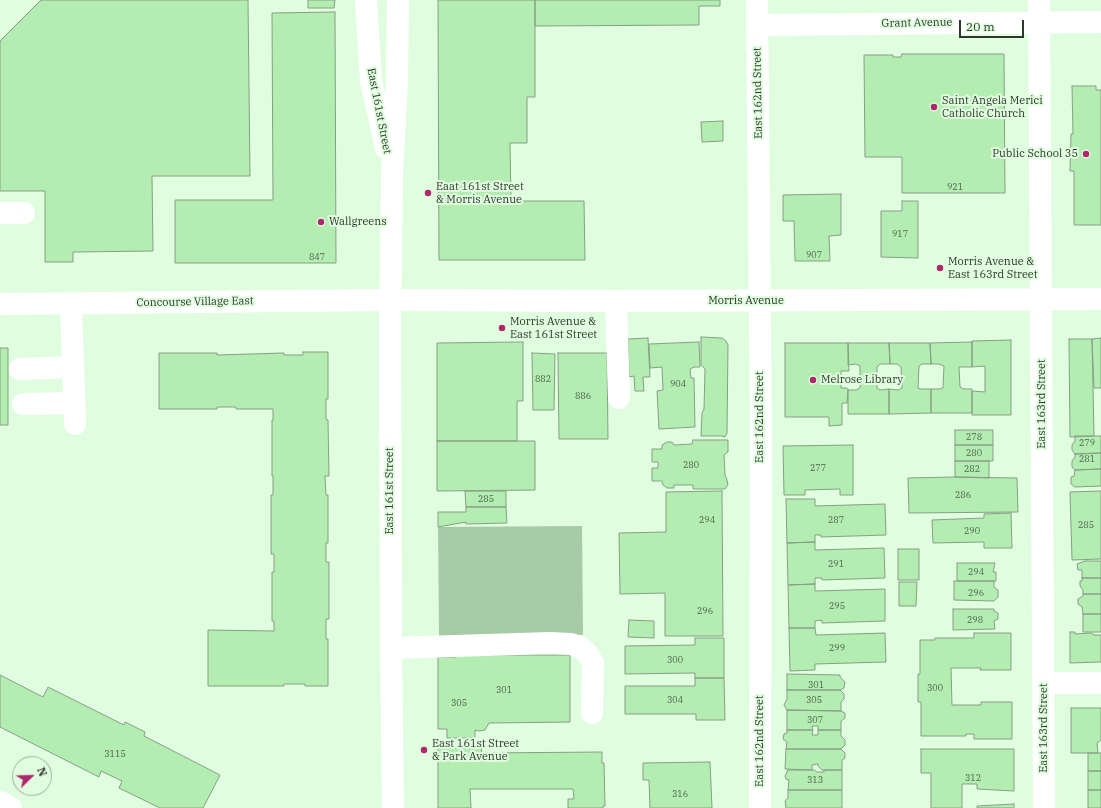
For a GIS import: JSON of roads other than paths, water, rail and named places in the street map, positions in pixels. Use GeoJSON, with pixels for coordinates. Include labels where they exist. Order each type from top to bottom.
{"type":"FeatureCollection","features":[{"type":"Feature","properties":{"kind":"street","name":"East 161st Street"},"geometry":{"type":"LineString","coordinates":[[366,0],[371,81],[392,175]]}},
{"type":"Feature","properties":{"kind":"street","name":"East 161st Street"},"geometry":{"type":"LineString","coordinates":[[393,808],[390,300],[392,175],[397,80],[398,0]]}},
{"type":"Feature","properties":{"kind":"street","name":"East 162nd Street"},"geometry":{"type":"LineString","coordinates":[[757,0],[761,436],[760,808]]}},
{"type":"Feature","properties":{"kind":"street","name":"East 163rd Street"},"geometry":{"type":"LineString","coordinates":[[1039,0],[1044,808]]}},
{"type":"Feature","properties":{"kind":"street","name":"Grant Avenue"},"geometry":{"type":"LineString","coordinates":[[757,25],[1101,22]]}},
{"type":"Feature","properties":{"kind":"street"},"geometry":{"type":"LineString","coordinates":[[0,213],[24,213]]}},
{"type":"Feature","properties":{"kind":"street","name":"Morris Avenue"},"geometry":{"type":"LineString","coordinates":[[390,300],[759,301],[1101,299]]}},
{"type":"Feature","properties":{"kind":"street","name":"Concourse Village East"},"geometry":{"type":"LineString","coordinates":[[0,304],[390,300]]}},
{"type":"Feature","properties":{"kind":"street"},"geometry":{"type":"LineString","coordinates":[[616,301],[619,398]]}},
{"type":"Feature","properties":{"kind":"street"},"geometry":{"type":"LineString","coordinates":[[23,404],[74,413],[71,303]]}},
{"type":"Feature","properties":{"kind":"street"},"geometry":{"type":"LineString","coordinates":[[20,369],[73,367]]}},
{"type":"Feature","properties":{"kind":"street"},"geometry":{"type":"LineString","coordinates":[[391,648],[550,643],[571,644],[580,647],[588,654],[593,662],[592,713]]}},
{"type":"Feature","properties":{"kind":"street"},"geometry":{"type":"LineString","coordinates":[[1044,683],[1101,683]]}},
{"type":"Feature","properties":{"kind":"street"},"geometry":{"type":"LineString","coordinates":[[0,802],[11,808]]}},
{"type":"Feature","properties":{"kind":"place","name":"Saint Angela Merici Catholic Church"},"geometry":{"type":"Point","coordinates":[934,107]}},
{"type":"Feature","properties":{"kind":"place","name":"Public School 35"},"geometry":{"type":"Point","coordinates":[1086,154]}},
{"type":"Feature","properties":{"kind":"place","name":"Eaat 161st Street & Morris Avenue"},"geometry":{"type":"Point","coordinates":[428,193]}},
{"type":"Feature","properties":{"kind":"place","name":"Wallgreens"},"geometry":{"type":"Point","coordinates":[321,222]}},
{"type":"Feature","properties":{"kind":"place","name":"Morris Avenue & East 163rd Street"},"geometry":{"type":"Point","coordinates":[940,268]}},
{"type":"Feature","properties":{"kind":"place","name":"Morris Avenue & East 161st Street"},"geometry":{"type":"Point","coordinates":[502,328]}},
{"type":"Feature","properties":{"kind":"place","name":"Melrose Library"},"geometry":{"type":"Point","coordinates":[813,380]}},
{"type":"Feature","properties":{"kind":"place","name":"East 161st Street & Park Avenue"},"geometry":{"type":"Point","coordinates":[424,750]}}]}
